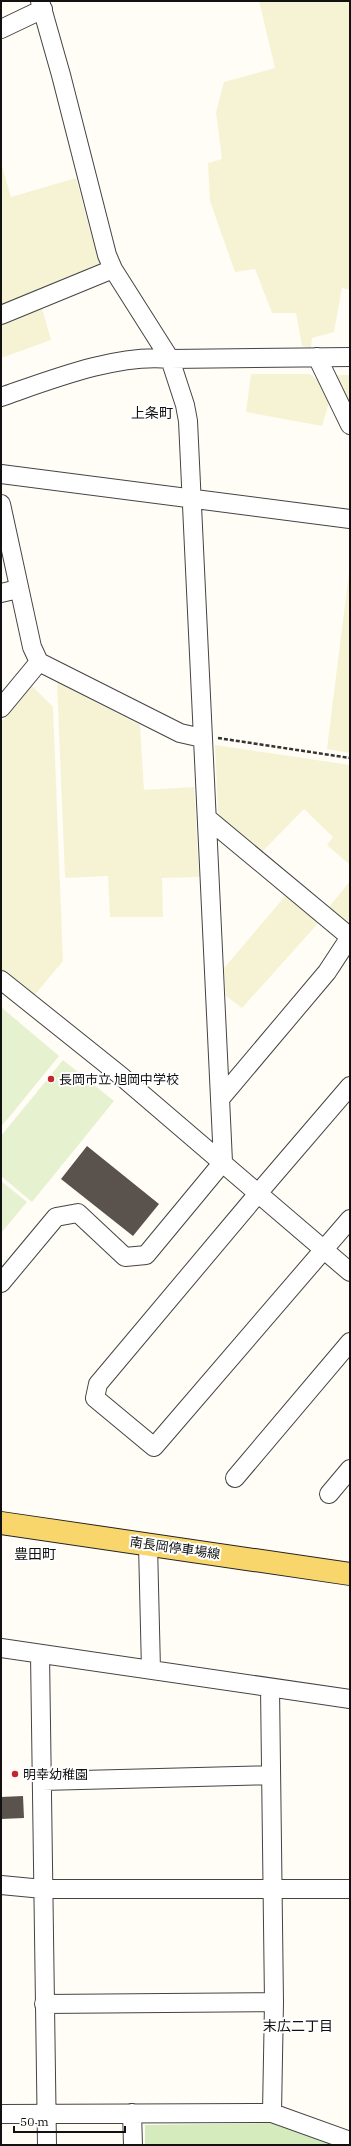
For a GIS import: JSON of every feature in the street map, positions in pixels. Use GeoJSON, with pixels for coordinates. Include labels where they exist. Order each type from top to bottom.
{"type":"FeatureCollection","features":[{"type":"Feature","properties":{"kind":"main road","name":"南長岡停車場線"},"geometry":{"type":"LineString","coordinates":[[1,1523],[350,1574]]}},
{"type":"Feature","properties":{"kind":"street"},"geometry":{"type":"LineString","coordinates":[[1,29],[42,5],[99,223],[113,269],[170,359],[185,404],[188,421],[192,497],[202,738],[223,1162],[146,1255],[125,1257],[78,1213],[56,1217],[1,1283]]}},
{"type":"Feature","properties":{"kind":"street"},"geometry":{"type":"LineString","coordinates":[[1,315],[113,269]]}},
{"type":"Feature","properties":{"kind":"street"},"geometry":{"type":"LineString","coordinates":[[1,397],[99,366],[127,360],[155,357],[170,359],[350,357]]}},
{"type":"Feature","properties":{"kind":"street"},"geometry":{"type":"LineString","coordinates":[[317,358],[350,425]]}},
{"type":"Feature","properties":{"kind":"street"},"geometry":{"type":"LineString","coordinates":[[1,474],[192,497],[350,519]]}},
{"type":"Feature","properties":{"kind":"street"},"geometry":{"type":"LineString","coordinates":[[1,504],[18,589],[32,647],[39,662],[180,733],[202,738]]}},
{"type":"Feature","properties":{"kind":"street"},"geometry":{"type":"LineString","coordinates":[[1,593],[18,589]]}},
{"type":"Feature","properties":{"kind":"street"},"geometry":{"type":"LineString","coordinates":[[1,708],[39,662]]}},
{"type":"Feature","properties":{"kind":"street"},"geometry":{"type":"LineString","coordinates":[[207,818],[350,937],[327,972],[220,1099]]}},
{"type":"Feature","properties":{"kind":"street"},"geometry":{"type":"LineString","coordinates":[[1,980],[121,1076],[350,1272]]}},
{"type":"Feature","properties":{"kind":"street"},"geometry":{"type":"LineString","coordinates":[[350,1086],[98,1384],[94,1398],[154,1447],[350,1219]]}},
{"type":"Feature","properties":{"kind":"street"},"geometry":{"type":"LineString","coordinates":[[235,1478],[350,1342]]}},
{"type":"Feature","properties":{"kind":"street"},"geometry":{"type":"LineString","coordinates":[[329,1494],[350,1469]]}},
{"type":"Feature","properties":{"kind":"street"},"geometry":{"type":"LineString","coordinates":[[148,1545],[151,1670]]}},
{"type":"Feature","properties":{"kind":"street"},"geometry":{"type":"LineString","coordinates":[[1,1648],[350,1700]]}},
{"type":"Feature","properties":{"kind":"street"},"geometry":{"type":"LineString","coordinates":[[40,1654],[47,2145]]}},
{"type":"Feature","properties":{"kind":"street"},"geometry":{"type":"LineString","coordinates":[[270,1688],[274,2002],[272,2113]]}},
{"type":"Feature","properties":{"kind":"street"},"geometry":{"type":"LineString","coordinates":[[42,1781],[271,1775]]}},
{"type":"Feature","properties":{"kind":"street"},"geometry":{"type":"LineString","coordinates":[[1,1885],[43,1889],[350,1888]]}},
{"type":"Feature","properties":{"kind":"street"},"geometry":{"type":"LineString","coordinates":[[44,2004],[274,2002]]}},
{"type":"Feature","properties":{"kind":"street"},"geometry":{"type":"LineString","coordinates":[[132,2113],[133,2145]]}},
{"type":"Feature","properties":{"kind":"street"},"geometry":{"type":"LineString","coordinates":[[1,2114],[272,2113],[350,2141]]}},
{"type":"Feature","properties":{"kind":"path"},"geometry":{"type":"LineString","coordinates":[[202,738],[219,738],[350,758]]}},
{"type":"Feature","properties":{"kind":"shaded area"},"geometry":{"type":"Polygon","coordinates":[[[259,1],[350,1],[350,290],[342,288],[334,332],[312,338],[311,348],[302,346],[296,313],[272,313],[255,269],[235,272],[210,201],[208,163],[222,159],[216,112],[224,82],[275,68],[259,1]]]}},
{"type":"Feature","properties":{"kind":"shaded area"},"geometry":{"type":"Polygon","coordinates":[[[1,163],[11,197],[76,178],[94,245],[102,267],[1,309],[1,163]]]}},
{"type":"Feature","properties":{"kind":"shaded area"},"geometry":{"type":"Polygon","coordinates":[[[41,304],[51,340],[1,358],[1,320],[41,304]]]}},
{"type":"Feature","properties":{"kind":"shaded area"},"geometry":{"type":"Polygon","coordinates":[[[251,374],[310,374],[321,383],[330,399],[322,426],[246,412],[251,374]]]}},
{"type":"Feature","properties":{"kind":"shaded area"},"geometry":{"type":"Polygon","coordinates":[[[329,375],[350,375],[350,417],[329,375]]]}},
{"type":"Feature","properties":{"kind":"shaded area"},"geometry":{"type":"Polygon","coordinates":[[[350,564],[350,753],[327,749],[350,564]]]}},
{"type":"Feature","properties":{"kind":"shaded area"},"geometry":{"type":"Polygon","coordinates":[[[57,682],[140,725],[144,790],[194,787],[199,877],[162,878],[163,917],[110,917],[108,876],[65,878],[57,682]]]}},
{"type":"Feature","properties":{"kind":"shaded area"},"geometry":{"type":"Polygon","coordinates":[[[32,686],[53,707],[63,961],[33,997],[1,969],[1,722],[32,686]]]}},
{"type":"Feature","properties":{"kind":"shaded area"},"geometry":{"type":"Polygon","coordinates":[[[215,745],[350,765],[350,865],[327,845],[333,837],[304,809],[261,853],[221,819],[218,811],[215,745]]]}},
{"type":"Feature","properties":{"kind":"shaded area"},"geometry":{"type":"Polygon","coordinates":[[[350,881],[350,925],[329,907],[350,881]]]}},
{"type":"Feature","properties":{"kind":"shaded area"},"geometry":{"type":"Polygon","coordinates":[[[287,894],[321,920],[242,1008],[226,996],[224,968],[287,894]]]}},
{"type":"Feature","properties":{"kind":"green space"},"geometry":{"type":"Polygon","coordinates":[[[1,1007],[59,1056],[1,1127],[1,1007]]]}},
{"type":"Feature","properties":{"kind":"green space"},"geometry":{"type":"Polygon","coordinates":[[[63,1060],[114,1101],[32,1202],[1,1176],[1,1136],[63,1060]]]}},
{"type":"Feature","properties":{"kind":"green space"},"geometry":{"type":"Polygon","coordinates":[[[1,1181],[27,1202],[1,1233],[1,1181]]]}},
{"type":"Feature","properties":{"kind":"green space"},"geometry":{"type":"Polygon","coordinates":[[[270,2123],[333,2145],[145,2145],[145,2125],[270,2123]]]}},
{"type":"Feature","properties":{"kind":"building"},"geometry":{"type":"Polygon","coordinates":[[[87,1146],[159,1204],[133,1236],[61,1179],[87,1146]]]}},
{"type":"Feature","properties":{"kind":"building","name":"明幸幼稚園"},"geometry":{"type":"Polygon","coordinates":[[[23,1796],[24,1818],[1,1819],[1,1797],[23,1796]]]}},
{"type":"Feature","properties":{"kind":"place","name":"長岡市立 旭岡中学校"},"geometry":{"type":"Point","coordinates":[51,1079]}},
{"type":"Feature","properties":{"kind":"place","name":"明幸幼稚園"},"geometry":{"type":"Point","coordinates":[15,1774]}},
{"type":"Feature","properties":{"kind":"district","name":"上条町"},"geometry":{"type":"Point","coordinates":[152,413]}},
{"type":"Feature","properties":{"kind":"district","name":"豊田町"},"geometry":{"type":"Point","coordinates":[35,1554]}},
{"type":"Feature","properties":{"kind":"district","name":"末広二丁目"},"geometry":{"type":"Point","coordinates":[298,2026]}}]}
